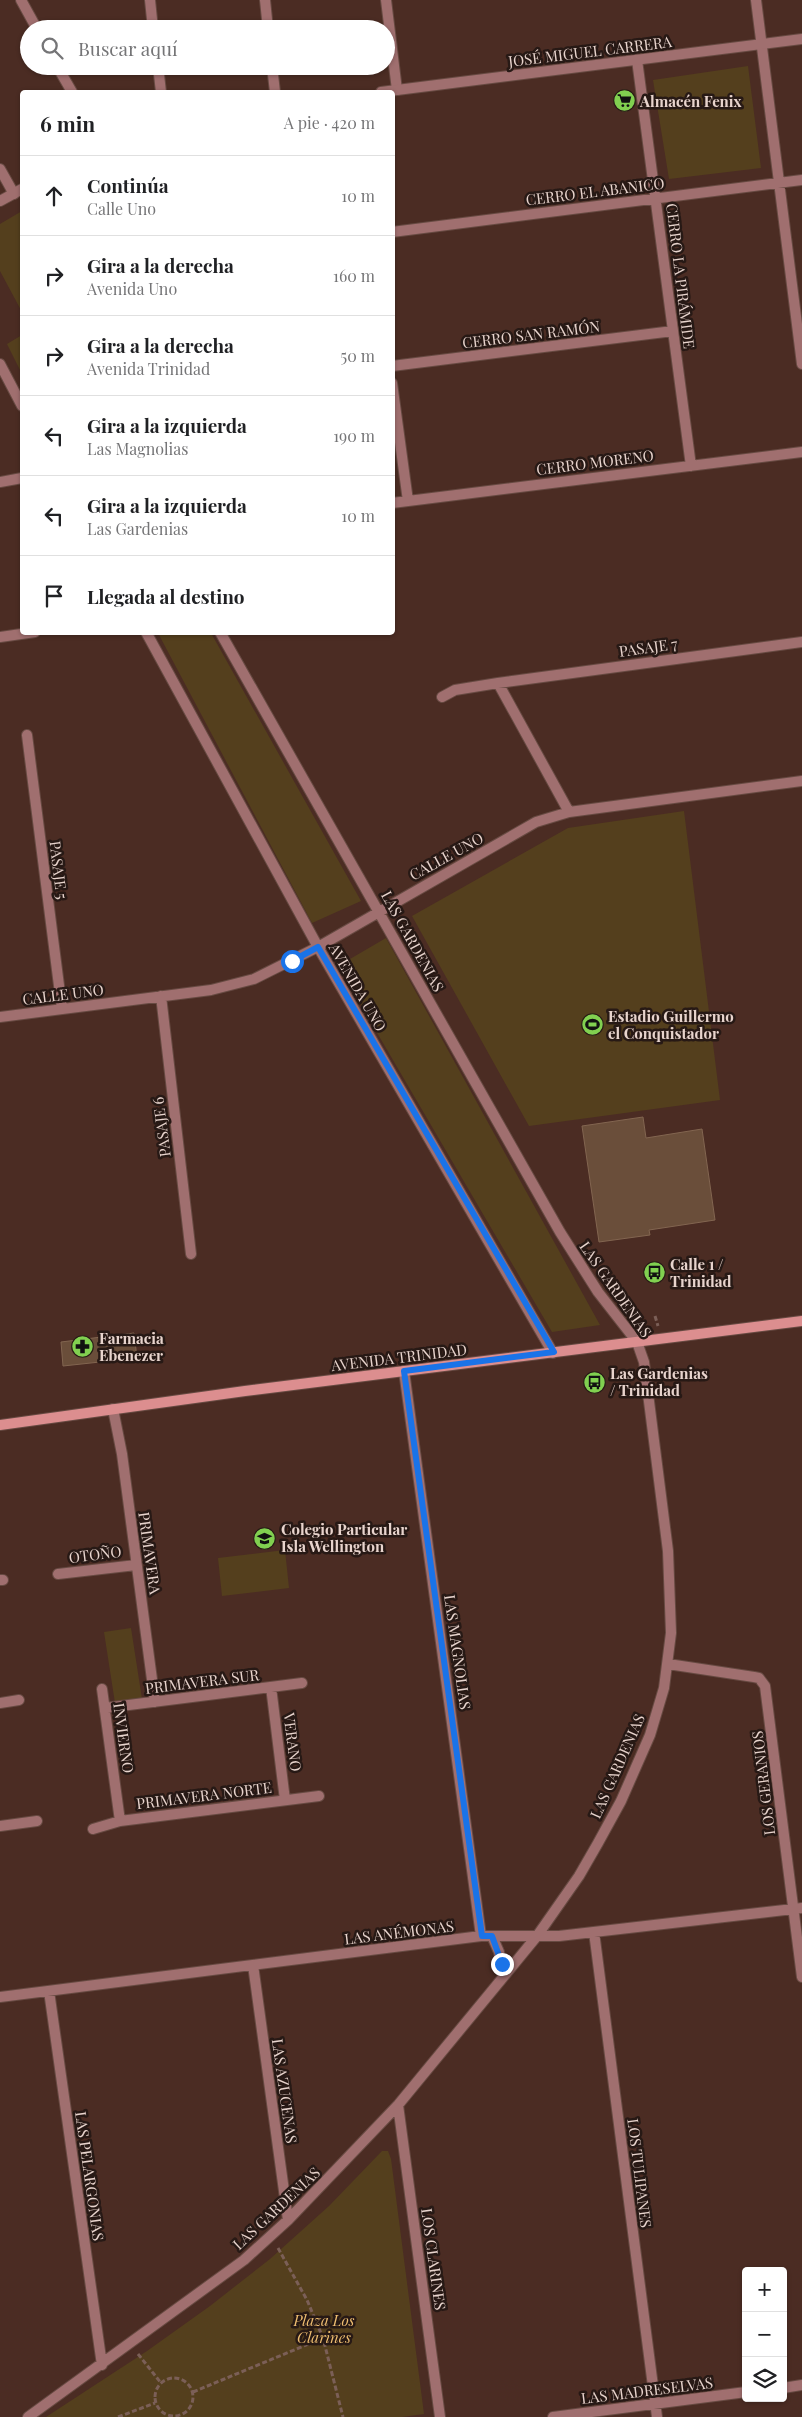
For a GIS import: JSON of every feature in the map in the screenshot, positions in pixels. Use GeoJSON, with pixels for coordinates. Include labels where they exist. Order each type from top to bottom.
{"type":"FeatureCollection","features":[{"type":"Feature","properties":{"kind":"main road","name":"AVENIDA TRINIDAD"},"geometry":{"type":"LineString","coordinates":[[0,1425],[404,1371],[802,1321]]}},
{"type":"Feature","properties":{"kind":"street"},"geometry":{"type":"LineString","coordinates":[[21,0],[32,20]]}},
{"type":"Feature","properties":{"kind":"street"},"geometry":{"type":"LineString","coordinates":[[150,0],[152,20]]}},
{"type":"Feature","properties":{"kind":"street"},"geometry":{"type":"LineString","coordinates":[[265,0],[267,20]]}},
{"type":"Feature","properties":{"kind":"street"},"geometry":{"type":"LineString","coordinates":[[386,0],[388,20]]}},
{"type":"Feature","properties":{"kind":"street"},"geometry":{"type":"LineString","coordinates":[[756,0],[779,183],[799,316],[802,364]]}},
{"type":"Feature","properties":{"kind":"street","name":"JOSÉ MIGUEL CARRERA"},"geometry":{"type":"LineString","coordinates":[[397,90],[802,39]]}},
{"type":"Feature","properties":{"kind":"street","name":"CERRO LA PIRÁMIDE"},"geometry":{"type":"LineString","coordinates":[[637,60],[691,466]]}},
{"type":"Feature","properties":{"kind":"street"},"geometry":{"type":"LineString","coordinates":[[395,74],[397,90]]}},
{"type":"Feature","properties":{"kind":"street"},"geometry":{"type":"LineString","coordinates":[[62,75],[71,90]]}},
{"type":"Feature","properties":{"kind":"street"},"geometry":{"type":"LineString","coordinates":[[159,75],[161,90]]}},
{"type":"Feature","properties":{"kind":"street"},"geometry":{"type":"LineString","coordinates":[[273,75],[275,90]]}},
{"type":"Feature","properties":{"kind":"street"},"geometry":{"type":"LineString","coordinates":[[0,169],[18,191],[0,201]]}},
{"type":"Feature","properties":{"kind":"street","name":"CERRO EL ABANICO"},"geometry":{"type":"LineString","coordinates":[[395,232],[802,180]]}},
{"type":"Feature","properties":{"kind":"street","name":"CERRO SAN RAMÓN"},"geometry":{"type":"LineString","coordinates":[[395,366],[673,331]]}},
{"type":"Feature","properties":{"kind":"street"},"geometry":{"type":"LineString","coordinates":[[0,364],[20,402]]}},
{"type":"Feature","properties":{"kind":"street"},"geometry":{"type":"LineString","coordinates":[[395,405],[408,501]]}},
{"type":"Feature","properties":{"kind":"street","name":"CERRO MORENO"},"geometry":{"type":"LineString","coordinates":[[395,503],[802,452]]}},
{"type":"Feature","properties":{"kind":"street"},"geometry":{"type":"LineString","coordinates":[[0,482],[20,478]]}},
{"type":"Feature","properties":{"kind":"street"},"geometry":{"type":"LineString","coordinates":[[0,637],[20,634]]}},
{"type":"Feature","properties":{"kind":"street","name":"AVENIDA UNO"},"geometry":{"type":"LineString","coordinates":[[148,635],[318,947],[554,1352]]}},
{"type":"Feature","properties":{"kind":"street","name":"LAS GARDENIAS"},"geometry":{"type":"LineString","coordinates":[[28,2417],[244,2260],[288,2220],[398,2105],[537,1936],[579,1876],[621,1801],[650,1735],[662,1696],[668,1664],[671,1600],[668,1551],[644,1362],[637,1342],[618,1320],[579,1264],[222,635]]}},
{"type":"Feature","properties":{"kind":"street","name":"PASAJE 7"},"geometry":{"type":"LineString","coordinates":[[442,697],[455,690],[498,683],[802,642]]}},
{"type":"Feature","properties":{"kind":"street"},"geometry":{"type":"LineString","coordinates":[[498,683],[569,812]]}},
{"type":"Feature","properties":{"kind":"street","name":"PASAJE 5"},"geometry":{"type":"LineString","coordinates":[[27,735],[62,1009]]}},
{"type":"Feature","properties":{"kind":"street","name":"CALLE UNO"},"geometry":{"type":"LineString","coordinates":[[0,1017],[240,984],[268,973],[318,947],[536,822],[569,812],[802,781]]}},
{"type":"Feature","properties":{"kind":"street","name":"PASAJE 6"},"geometry":{"type":"LineString","coordinates":[[161,996],[191,1254]]}},
{"type":"Feature","properties":{"kind":"street","name":"LAS MAGNOLIAS"},"geometry":{"type":"LineString","coordinates":[[404,1371],[487,1936]]}},
{"type":"Feature","properties":{"kind":"street","name":"PRIMAVERA"},"geometry":{"type":"LineString","coordinates":[[113,1409],[122,1454],[155,1702]]}},
{"type":"Feature","properties":{"kind":"street","name":"OTOÑO"},"geometry":{"type":"LineString","coordinates":[[58,1574],[136,1564]]}},
{"type":"Feature","properties":{"kind":"street","name":"LOS GERANIOS"},"geometry":{"type":"LineString","coordinates":[[668,1664],[759,1678],[766,1686],[798,1908],[802,1978]]}},
{"type":"Feature","properties":{"kind":"street","name":"PRIMAVERA SUR"},"geometry":{"type":"LineString","coordinates":[[105,1708],[302,1683]]}},
{"type":"Feature","properties":{"kind":"street","name":"VERANO"},"geometry":{"type":"LineString","coordinates":[[271,1687],[285,1800]]}},
{"type":"Feature","properties":{"kind":"street","name":"INVIERNO"},"geometry":{"type":"LineString","coordinates":[[102,1689],[120,1820]]}},
{"type":"Feature","properties":{"kind":"street"},"geometry":{"type":"LineString","coordinates":[[0,1703],[19,1700]]}},
{"type":"Feature","properties":{"kind":"street","name":"PRIMAVERA NORTE"},"geometry":{"type":"LineString","coordinates":[[93,1829],[120,1820],[319,1796]]}},
{"type":"Feature","properties":{"kind":"street"},"geometry":{"type":"LineString","coordinates":[[0,1826],[37,1821]]}},
{"type":"Feature","properties":{"kind":"street","name":"LAS ANÉMONAS"},"geometry":{"type":"LineString","coordinates":[[0,1997],[487,1936],[537,1936],[594,1932],[798,1908]]}},
{"type":"Feature","properties":{"kind":"street","name":"LOS TULIPANES"},"geometry":{"type":"LineString","coordinates":[[594,1932],[657,2417]]}},
{"type":"Feature","properties":{"kind":"street"},"geometry":{"type":"LineString","coordinates":[[487,1936],[500,1952],[503,1977]]}},
{"type":"Feature","properties":{"kind":"street","name":"LAS AZUCENAS"},"geometry":{"type":"LineString","coordinates":[[253,1965],[288,2220]]}},
{"type":"Feature","properties":{"kind":"street","name":"LAS PELARGONIAS"},"geometry":{"type":"LineString","coordinates":[[49,1991],[102,2365]]}},
{"type":"Feature","properties":{"kind":"street","name":"LOS CLARINES"},"geometry":{"type":"LineString","coordinates":[[398,2105],[440,2417]]}},
{"type":"Feature","properties":{"kind":"street"},"geometry":{"type":"LineString","coordinates":[[787,2387],[802,2385]]}},
{"type":"Feature","properties":{"kind":"street","name":"LAS MADRESELVAS"},"geometry":{"type":"LineString","coordinates":[[553,2417],[742,2393]]}},
{"type":"Feature","properties":{"kind":"path"},"geometry":{"type":"LineString","coordinates":[[272,2236],[307,2300],[322,2338],[343,2417]]}},
{"type":"Feature","properties":{"kind":"path"},"geometry":{"type":"LineString","coordinates":[[192,2392],[322,2338]]}},
{"type":"Feature","properties":{"kind":"path"},"geometry":{"type":"LineString","coordinates":[[130,2343],[161,2383]]}},
{"type":"Feature","properties":{"kind":"path"},"geometry":{"type":"LineString","coordinates":[[176,2378],[189,2385],[192,2392],[191,2406],[179,2416],[165,2415],[155,2403],[157,2388],[161,2383],[176,2378]]}},
{"type":"Feature","properties":{"kind":"path"},"geometry":{"type":"LineString","coordinates":[[118,2417],[155,2403]]}},
{"type":"Feature","properties":{"kind":"green space"},"geometry":{"type":"Polygon","coordinates":[[[748,66],[761,168],[669,179],[653,80],[748,66]]]}},
{"type":"Feature","properties":{"kind":"green space"},"geometry":{"type":"Polygon","coordinates":[[[20,212],[20,308],[0,271],[0,224],[20,212]]]}},
{"type":"Feature","properties":{"kind":"green space"},"geometry":{"type":"Polygon","coordinates":[[[20,336],[20,370],[7,344],[20,336]]]}},
{"type":"Feature","properties":{"kind":"green space"},"geometry":{"type":"Polygon","coordinates":[[[159,635],[212,635],[361,901],[312,923],[159,635]]]}},
{"type":"Feature","properties":{"kind":"green space","name":"Estadio Guillermo el Conquistador"},"geometry":{"type":"Polygon","coordinates":[[[684,811],[720,1100],[529,1126],[412,916],[568,828],[684,811]]]}},
{"type":"Feature","properties":{"kind":"green space"},"geometry":{"type":"Polygon","coordinates":[[[386,938],[600,1325],[552,1332],[338,966],[386,938]]]}},
{"type":"Feature","properties":{"kind":"green space"},"geometry":{"type":"Polygon","coordinates":[[[285,1550],[289,1588],[222,1596],[218,1558],[285,1550]]]}},
{"type":"Feature","properties":{"kind":"green space"},"geometry":{"type":"Polygon","coordinates":[[[131,1628],[142,1699],[115,1703],[104,1632],[131,1628]]]}},
{"type":"Feature","properties":{"kind":"green space","name":"Plaza Los Clarines"},"geometry":{"type":"Polygon","coordinates":[[[382,2151],[388,2151],[391,2159],[424,2414],[402,2417],[46,2417],[147,2351],[210,2306],[270,2259],[329,2206],[382,2151]]]}},
{"type":"Feature","properties":{"kind":"building"},"geometry":{"type":"Polygon","coordinates":[[[643,1117],[646,1138],[702,1129],[715,1220],[649,1230],[650,1235],[599,1242],[582,1126],[643,1117]]]}},
{"type":"Feature","properties":{"kind":"building"},"geometry":{"type":"Polygon","coordinates":[[[134,1333],[137,1358],[63,1366],[61,1342],[134,1333]]]}},
{"type":"Feature","properties":{"kind":"place","name":"Almacén Fenix"},"geometry":{"type":"Point","coordinates":[624,101]}},
{"type":"Feature","properties":{"kind":"place","name":"Estadio Guillermo el Conquistador"},"geometry":{"type":"Point","coordinates":[592,1025]}},
{"type":"Feature","properties":{"kind":"place","name":"Calle 1 / Trinidad"},"geometry":{"type":"Point","coordinates":[654,1273]}},
{"type":"Feature","properties":{"kind":"place","name":"Farmacia Ebenezer"},"geometry":{"type":"Point","coordinates":[83,1347]}},
{"type":"Feature","properties":{"kind":"place","name":"Las Gardenias / Trinidad"},"geometry":{"type":"Point","coordinates":[594,1382]}},
{"type":"Feature","properties":{"kind":"place","name":"Colegio Particular Isla Wellington"},"geometry":{"type":"Point","coordinates":[265,1538]}},
{"type":"Feature","properties":{"kind":"route"},"geometry":{"type":"LineString","coordinates":[[292,961],[318,947],[554,1352],[404,1371],[482,1936],[492,1936],[500,1952],[502,1964]]}}]}
